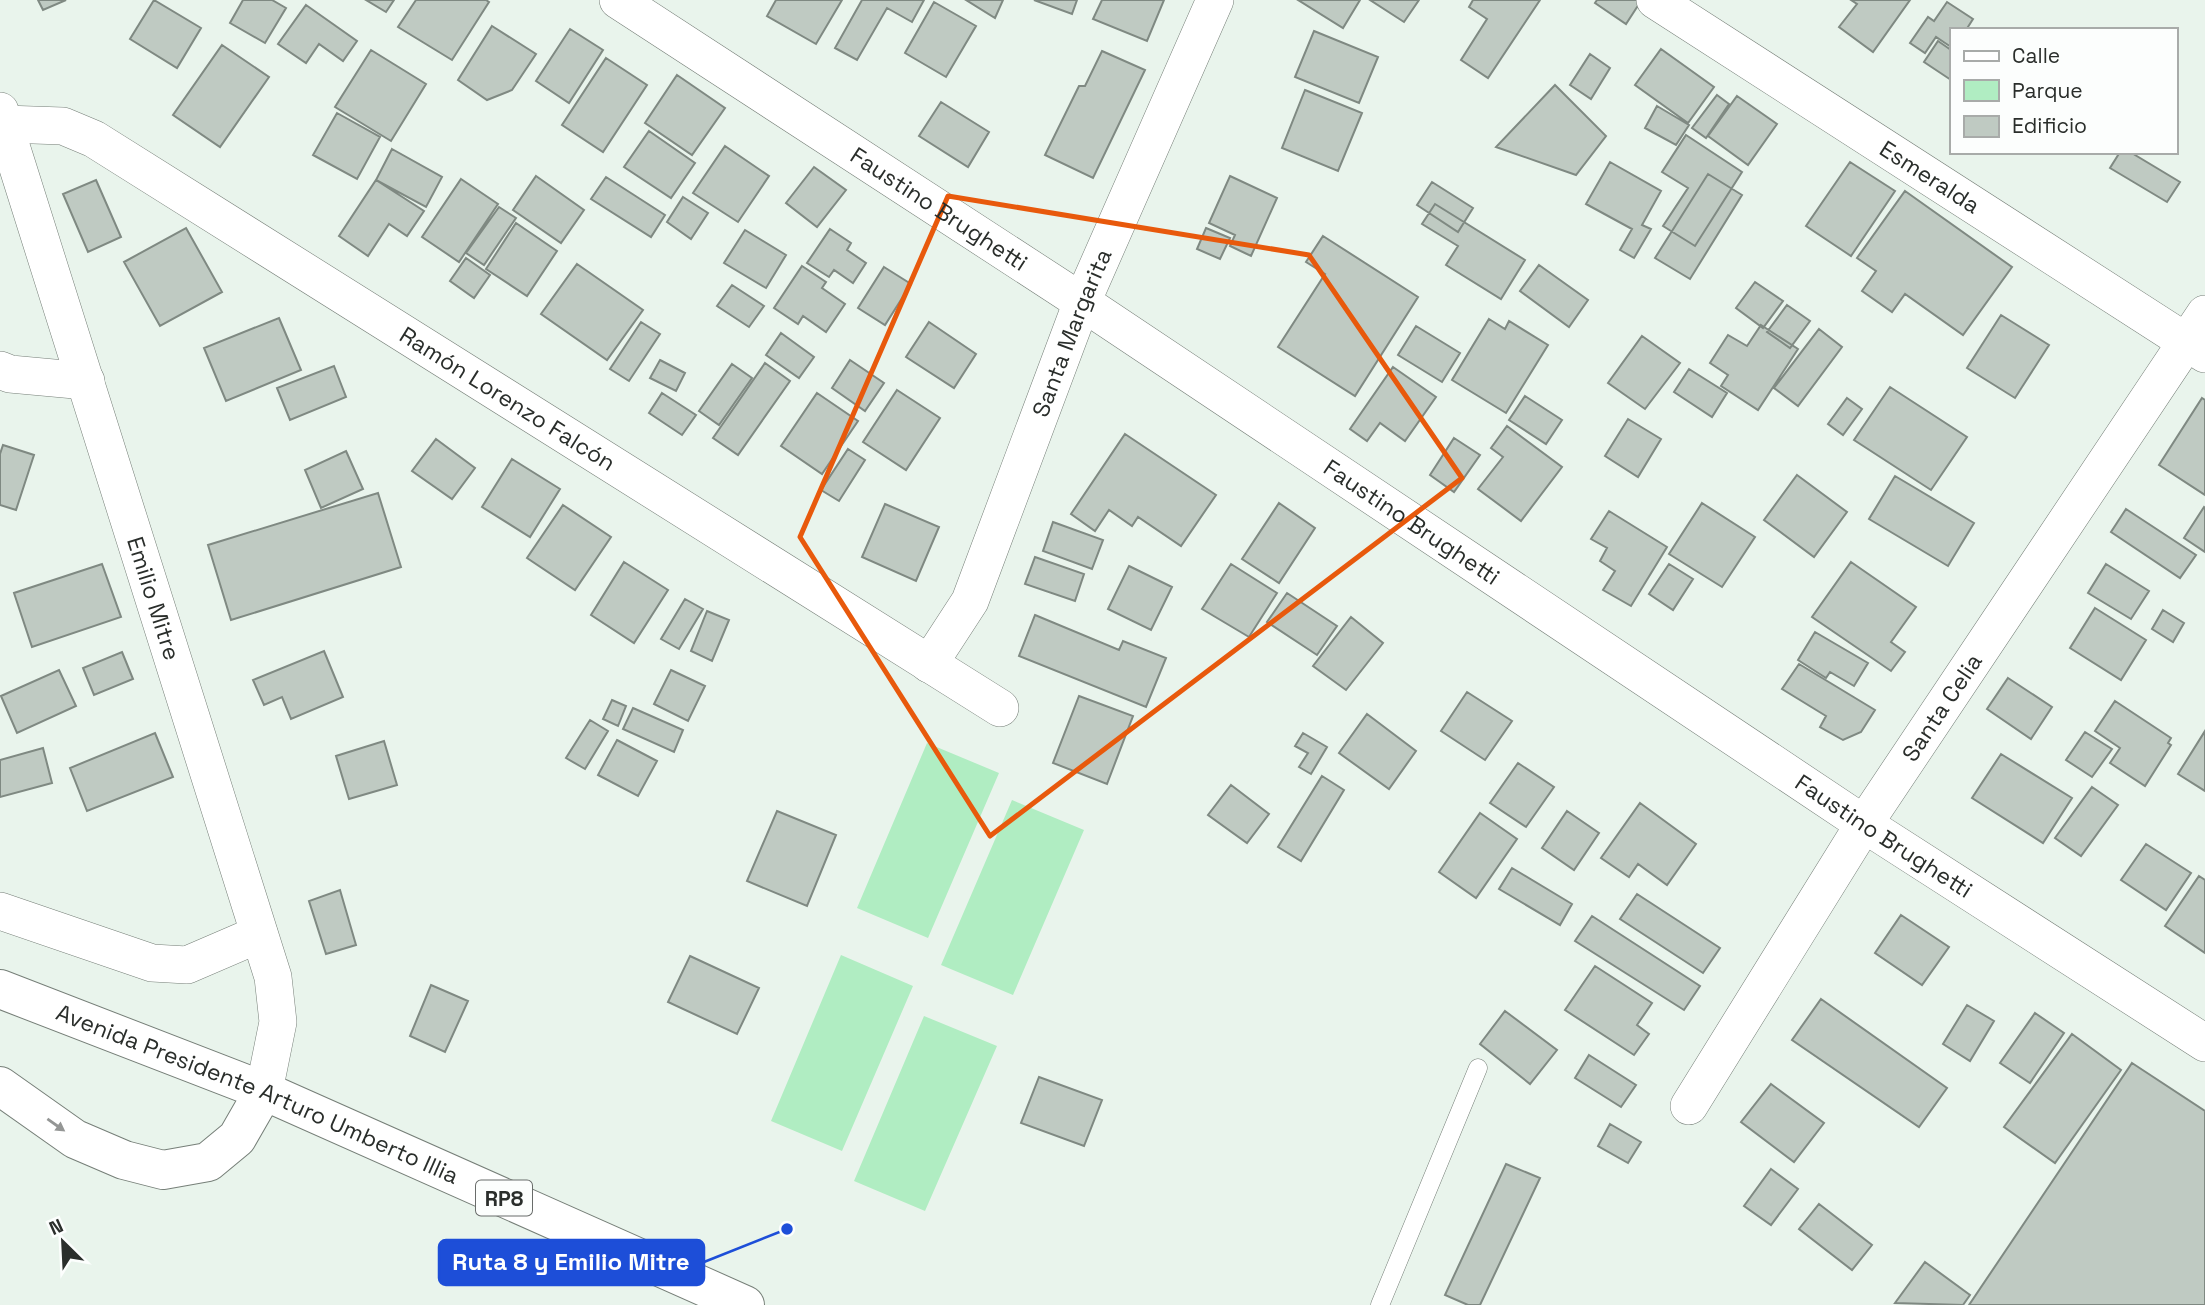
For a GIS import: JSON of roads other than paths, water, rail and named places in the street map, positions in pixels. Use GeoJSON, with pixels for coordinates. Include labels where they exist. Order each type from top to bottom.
{"type":"FeatureCollection","features":[{"type":"Feature","properties":{"kind":"main road","name":"Avenida Presidente Arturo Umberto Illia"},"geometry":{"type":"LineString","coordinates":[[0,989],[264,1091],[744,1305]]}},
{"type":"Feature","properties":{"kind":"main road"},"geometry":{"type":"LineString","coordinates":[[0,1086],[75,1139],[124,1160],[163,1170],[208,1162],[237,1138],[264,1091]]}},
{"type":"Feature","properties":{"kind":"street","name":"Faustino Brughetti"},"geometry":{"type":"LineString","coordinates":[[618,0],[1082,302],[1864,824],[2205,1043]]}},
{"type":"Feature","properties":{"kind":"street","name":"Santa Margarita"},"geometry":{"type":"LineString","coordinates":[[929,664],[970,601],[1082,302],[1215,0]]}},
{"type":"Feature","properties":{"kind":"street","name":"Esmeralda"},"geometry":{"type":"LineString","coordinates":[[1655,0],[2199,336]]}},
{"type":"Feature","properties":{"kind":"street","name":"Emilio Mitre"},"geometry":{"type":"LineString","coordinates":[[2,118],[273,977],[278,1022],[264,1091]]}},
{"type":"Feature","properties":{"kind":"street","name":"Ramón Lorenzo Falcón"},"geometry":{"type":"LineString","coordinates":[[2,118],[64,126],[94,139],[1000,708]]}},
{"type":"Feature","properties":{"kind":"street","name":"Santa Celia"},"geometry":{"type":"LineString","coordinates":[[1689,1106],[1864,824],[2199,336]]}},
{"type":"Feature","properties":{"kind":"street"},"geometry":{"type":"LineString","coordinates":[[0,370],[10,374],[86,381]]}},
{"type":"Feature","properties":{"kind":"street"},"geometry":{"type":"LineString","coordinates":[[0,911],[152,963],[187,965],[259,934]]}},
{"type":"Feature","properties":{"kind":"lane"},"geometry":{"type":"LineString","coordinates":[[1380,1305],[1478,1068]]}},
{"type":"Feature","properties":{"kind":"place","name":"Ruta 8 y Emilio Mitre"},"geometry":{"type":"Point","coordinates":[787,1229]}}]}
